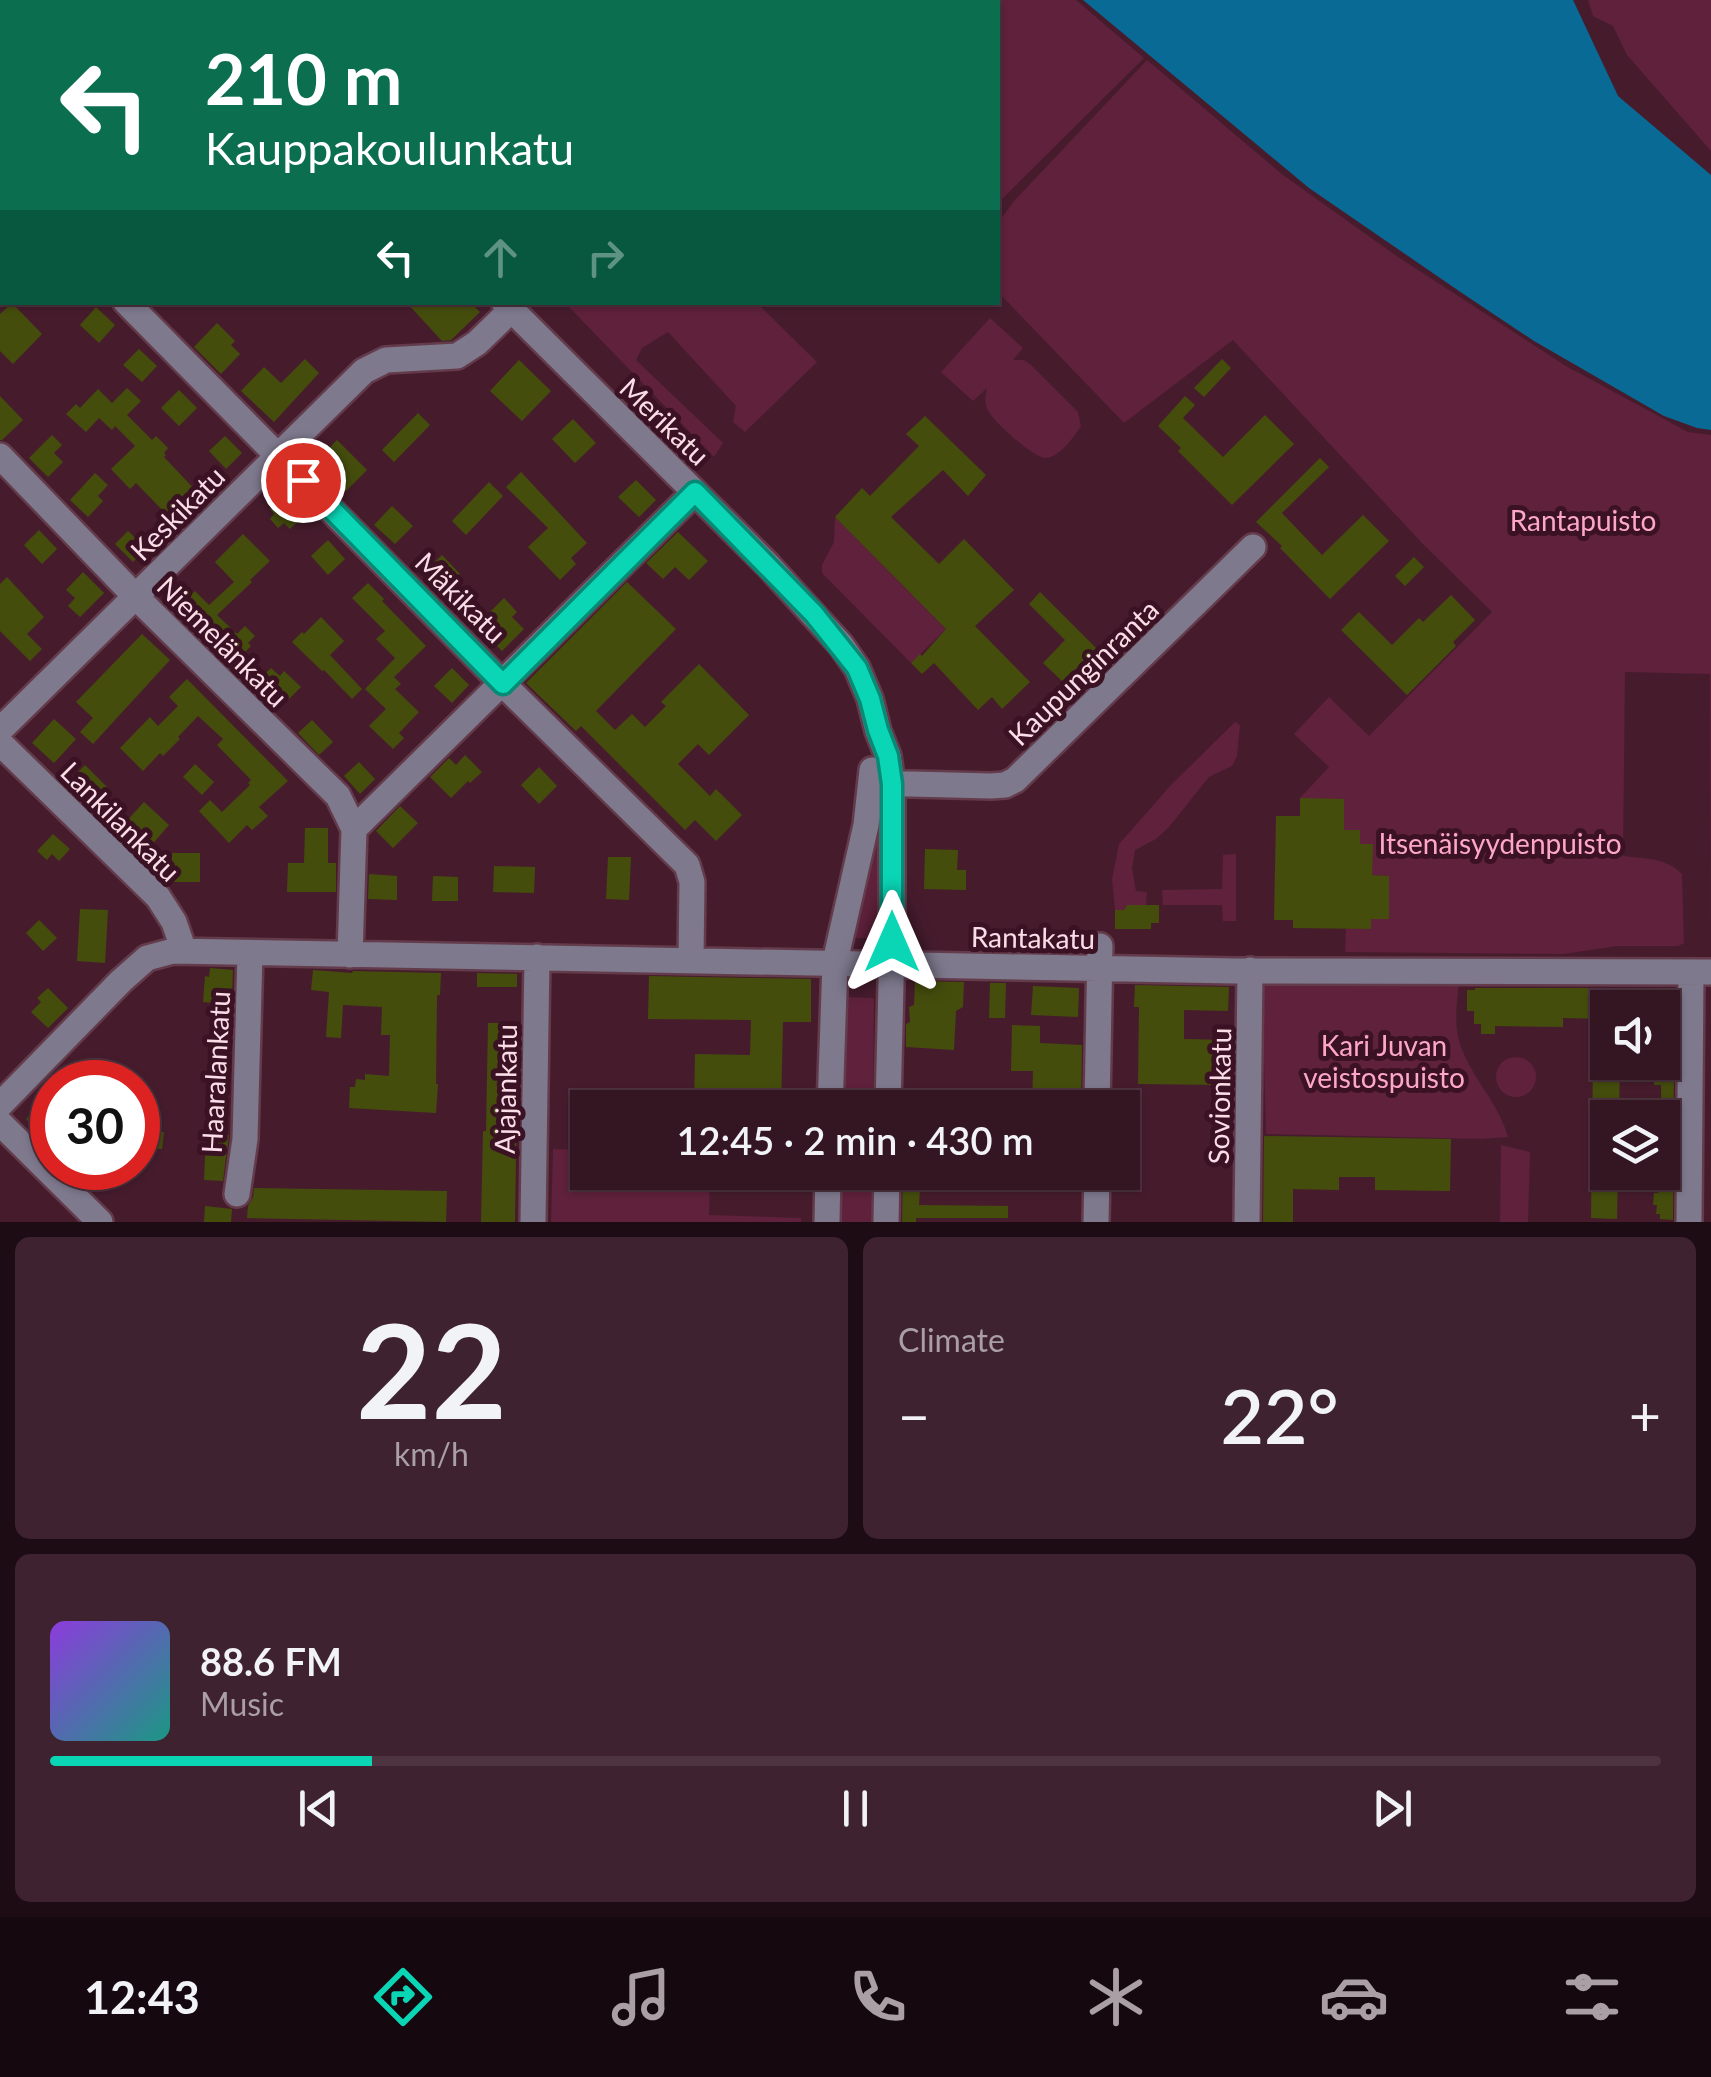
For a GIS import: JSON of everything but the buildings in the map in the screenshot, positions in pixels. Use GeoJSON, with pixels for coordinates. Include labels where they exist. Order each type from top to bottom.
{"type":"FeatureCollection","features":[{"type":"Feature","properties":{"kind":"street","name":"Mäkikatu"},"geometry":{"type":"LineString","coordinates":[[129,305],[686,865],[692,882],[691,960]]}},
{"type":"Feature","properties":{"kind":"street","name":"Keskikatu"},"geometry":{"type":"LineString","coordinates":[[0,730],[364,371],[386,360],[457,356],[478,342],[508,306]]}},
{"type":"Feature","properties":{"kind":"street","name":"Merikatu"},"geometry":{"type":"LineString","coordinates":[[508,306],[768,565],[857,668],[878,730],[872,758],[882,783],[892,963],[888,1090]]}},
{"type":"Feature","properties":{"kind":"street","name":"Niemelänkatu"},"geometry":{"type":"LineString","coordinates":[[0,456],[338,796],[354,829]]}},
{"type":"Feature","properties":{"kind":"street"},"geometry":{"type":"LineString","coordinates":[[350,955],[354,829],[695,492]]}},
{"type":"Feature","properties":{"kind":"street","name":"Kaupunginranta"},"geometry":{"type":"LineString","coordinates":[[882,783],[991,786],[1015,780],[1253,547]]}},
{"type":"Feature","properties":{"kind":"street","name":"Lankilankatu"},"geometry":{"type":"LineString","coordinates":[[0,743],[158,896],[174,922],[179,951]]}},
{"type":"Feature","properties":{"kind":"street","name":"Merikatu"},"geometry":{"type":"LineString","coordinates":[[831,1090],[835,962],[866,825],[882,783]]}},
{"type":"Feature","properties":{"kind":"street"},"geometry":{"type":"LineString","coordinates":[[0,1106],[147,958],[179,951]]}},
{"type":"Feature","properties":{"kind":"street","name":"Rantakatu"},"geometry":{"type":"LineString","coordinates":[[179,951],[892,963],[1100,958],[1250,970],[1701,972]]}},
{"type":"Feature","properties":{"kind":"street","name":"Haaralankatu"},"geometry":{"type":"LineString","coordinates":[[237,1194],[245,1140],[250,953]]}},
{"type":"Feature","properties":{"kind":"street","name":"Ajajankatu"},"geometry":{"type":"LineString","coordinates":[[533,1222],[537,957]]}},
{"type":"Feature","properties":{"kind":"street"},"geometry":{"type":"LineString","coordinates":[[1098,1090],[1100,958]]}},
{"type":"Feature","properties":{"kind":"street","name":"Sovionkatu"},"geometry":{"type":"LineString","coordinates":[[1247,1222],[1250,970]]}},
{"type":"Feature","properties":{"kind":"street"},"geometry":{"type":"LineString","coordinates":[[1689,1222],[1701,972]]}},
{"type":"Feature","properties":{"kind":"street"},"geometry":{"type":"LineString","coordinates":[[0,1123],[100,1222]]}},
{"type":"Feature","properties":{"kind":"street"},"geometry":{"type":"LineString","coordinates":[[828,1190],[828,1222]]}},
{"type":"Feature","properties":{"kind":"street"},"geometry":{"type":"LineString","coordinates":[[886,1222],[887,1190]]}},
{"type":"Feature","properties":{"kind":"street"},"geometry":{"type":"LineString","coordinates":[[1096,1190],[1096,1222]]}},
{"type":"Feature","properties":{"kind":"green space"},"geometry":{"type":"Polygon","coordinates":[[[1000,0],[1076,0],[1144,58],[1001,200],[1000,0]]]}},
{"type":"Feature","properties":{"kind":"green space"},"geometry":{"type":"Polygon","coordinates":[[[1588,0],[1711,0],[1711,151],[1627,55],[1613,26],[1593,16],[1588,0]]]}},
{"type":"Feature","properties":{"kind":"green space","name":"Rantapuisto"},"geometry":{"type":"Polygon","coordinates":[[[1147,60],[1283,175],[1398,257],[1566,366],[1688,432],[1711,435],[1711,943],[1710,674],[1625,672],[1623,856],[1662,862],[1682,874],[1684,943],[1617,946],[1564,954],[1345,952],[1346,929],[1371,919],[1389,919],[1389,876],[1372,875],[1372,845],[1360,844],[1359,830],[1344,830],[1300,798],[1329,767],[1294,734],[1329,697],[1369,736],[1492,612],[1421,542],[1233,340],[1124,423],[1000,294],[1000,220],[1147,60]]]}},
{"type":"Feature","properties":{"kind":"green space"},"geometry":{"type":"Polygon","coordinates":[[[759,305],[817,362],[745,432],[733,422],[736,406],[668,332],[642,348],[636,360],[723,443],[714,457],[569,307],[759,305]]]}},
{"type":"Feature","properties":{"kind":"green space"},"geometry":{"type":"Polygon","coordinates":[[[990,318],[1023,348],[1013,360],[1031,365],[1078,412],[1081,426],[1056,455],[1045,458],[1032,452],[999,424],[986,406],[987,388],[973,401],[941,372],[990,318]]]}},
{"type":"Feature","properties":{"kind":"green space"},"geometry":{"type":"Polygon","coordinates":[[[835,517],[946,629],[911,663],[822,573],[834,542],[835,517]]]}},
{"type":"Feature","properties":{"kind":"green space"},"geometry":{"type":"Polygon","coordinates":[[[1235,722],[1240,725],[1232,766],[1209,777],[1169,827],[1135,850],[1132,868],[1136,891],[1147,892],[1146,905],[1127,905],[1124,910],[1115,910],[1112,879],[1119,844],[1235,722]]]}},
{"type":"Feature","properties":{"kind":"green space"},"geometry":{"type":"Polygon","coordinates":[[[883,826],[883,938],[852,938],[876,832],[883,826]]]}},
{"type":"Feature","properties":{"kind":"green space"},"geometry":{"type":"Polygon","coordinates":[[[1236,854],[1236,921],[1223,921],[1222,905],[1163,905],[1162,890],[1222,889],[1223,855],[1236,854]]]}},
{"type":"Feature","properties":{"kind":"green space","name":"Kari Juvan veistospuisto"},"geometry":{"type":"Polygon","coordinates":[[[1459,984],[1456,1020],[1461,1045],[1508,1137],[1266,1134],[1262,990],[1265,985],[1459,984]]]}},
{"type":"Feature","properties":{"kind":"green space"},"geometry":{"type":"Polygon","coordinates":[[[842,997],[874,998],[873,1090],[841,1090],[842,997]]]}},
{"type":"Feature","properties":{"kind":"green space"},"geometry":{"type":"Polygon","coordinates":[[[1516,1057],[1530,1063],[1536,1077],[1530,1091],[1516,1097],[1502,1091],[1496,1077],[1502,1063],[1516,1057]]]}},
{"type":"Feature","properties":{"kind":"green space"},"geometry":{"type":"Polygon","coordinates":[[[1501,1145],[1530,1152],[1528,1222],[1500,1222],[1501,1145]]]}},
{"type":"Feature","properties":{"kind":"green space"},"geometry":{"type":"Polygon","coordinates":[[[553,1149],[570,1150],[570,1190],[710,1190],[709,1215],[801,1218],[801,1222],[551,1222],[553,1149]]]}},
{"type":"Feature","properties":{"kind":"green space"},"geometry":{"type":"Polygon","coordinates":[[[840,1190],[873,1190],[872,1222],[840,1222],[840,1190]]]}},
{"type":"Feature","properties":{"kind":"water"},"geometry":{"type":"Polygon","coordinates":[[[1083,0],[1573,0],[1618,96],[1711,175],[1711,430],[1664,416],[1534,341],[1459,291],[1309,188],[1083,0]]]}},
{"type":"Feature","properties":{"kind":"route"},"geometry":{"type":"LineString","coordinates":[[303,480],[503,684],[695,492],[814,614],[857,668],[888,756],[892,784],[892,942]]}},
{"type":"Feature","properties":{"kind":"park label","name":"Itsenäisyydenpuisto"},"geometry":{"type":"Point","coordinates":[1500,843]}}]}
